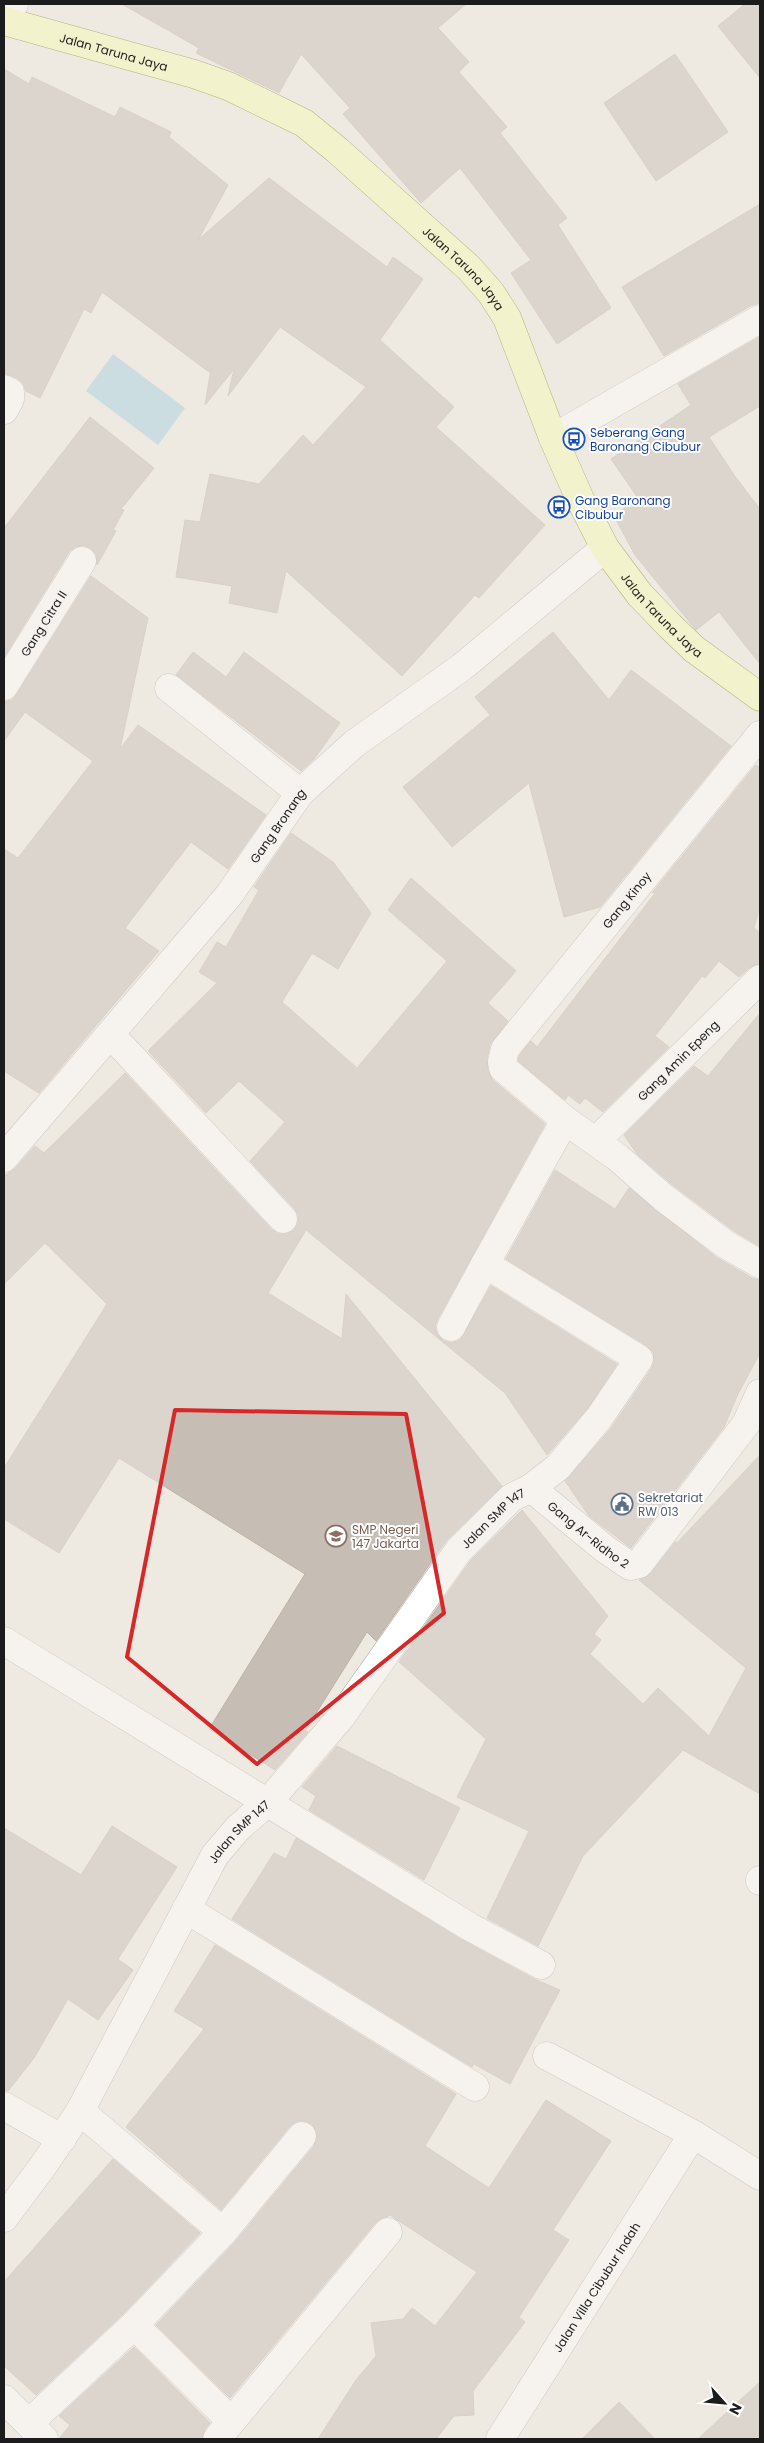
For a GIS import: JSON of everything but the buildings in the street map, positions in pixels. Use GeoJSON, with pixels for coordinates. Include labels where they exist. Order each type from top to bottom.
{"type":"FeatureCollection","features":[{"type":"Feature","properties":{"kind":"street"},"geometry":{"type":"LineString","coordinates":[[4,14],[14,4]]}},
{"type":"Feature","properties":{"kind":"street","name":"Jalan Taruna Jaya"},"geometry":{"type":"LineString","coordinates":[[4,21],[194,74],[228,86],[304,123],[469,268],[491,293],[507,318],[518,342],[553,438],[580,499],[605,548],[640,595],[670,626],[700,654],[760,698]]}},
{"type":"Feature","properties":{"kind":"street"},"geometry":{"type":"LineString","coordinates":[[553,438],[760,319]]}},
{"type":"Feature","properties":{"kind":"street","name":"Gang Bronang"},"geometry":{"type":"LineString","coordinates":[[4,1158],[88,1056],[110,1036],[229,896],[300,793],[354,744],[462,667],[605,548]]}},
{"type":"Feature","properties":{"kind":"street","name":"Gang Citra II"},"geometry":{"type":"LineString","coordinates":[[4,686],[82,561]]}},
{"type":"Feature","properties":{"kind":"street"},"geometry":{"type":"LineString","coordinates":[[169,688],[300,793]]}},
{"type":"Feature","properties":{"kind":"street","name":"Gang Kinoy"},"geometry":{"type":"LineString","coordinates":[[565,1120],[503,1068],[502,1062],[505,1049],[760,735]]}},
{"type":"Feature","properties":{"kind":"street","name":"Gang Amin Epeng"},"geometry":{"type":"LineString","coordinates":[[596,1142],[760,979]]}},
{"type":"Feature","properties":{"kind":"street"},"geometry":{"type":"LineString","coordinates":[[110,1036],[284,1219]]}},
{"type":"Feature","properties":{"kind":"street"},"geometry":{"type":"LineString","coordinates":[[451,1327],[565,1120],[617,1157],[664,1198],[725,1244],[760,1264]]}},
{"type":"Feature","properties":{"kind":"street","name":"Jalan SMP 147"},"geometry":{"type":"LineString","coordinates":[[4,2218],[62,2139],[80,2111],[204,1872],[215,1855],[238,1828],[269,1802],[364,1687],[459,1550],[511,1498],[532,1488],[558,1466],[599,1418],[639,1359],[485,1264]]}},
{"type":"Feature","properties":{"kind":"street","name":"Gang Ar-Ridho 2"},"geometry":{"type":"LineString","coordinates":[[532,1488],[605,1550],[630,1566],[639,1564],[753,1428],[760,1393]]}},
{"type":"Feature","properties":{"kind":"street"},"geometry":{"type":"LineString","coordinates":[[4,1641],[470,1927],[541,1965]]}},
{"type":"Feature","properties":{"kind":"street"},"geometry":{"type":"LineString","coordinates":[[186,1909],[475,2087]]}},
{"type":"Feature","properties":{"kind":"street"},"geometry":{"type":"LineString","coordinates":[[547,2056],[693,2134],[760,2176]]}},
{"type":"Feature","properties":{"kind":"street"},"geometry":{"type":"LineString","coordinates":[[4,2106],[62,2139]]}},
{"type":"Feature","properties":{"kind":"street"},"geometry":{"type":"LineString","coordinates":[[80,2111],[222,2232]]}},
{"type":"Feature","properties":{"kind":"street","name":"Jalan Villa Cibubur Indah"},"geometry":{"type":"LineString","coordinates":[[500,2439],[693,2134]]}},
{"type":"Feature","properties":{"kind":"street"},"geometry":{"type":"LineString","coordinates":[[4,2399],[37,2431],[222,2232],[302,2136]]}},
{"type":"Feature","properties":{"kind":"street"},"geometry":{"type":"LineString","coordinates":[[134,2325],[224,2430],[388,2232]]}},
{"type":"Feature","properties":{"kind":"highlighted area"},"geometry":{"type":"Polygon","coordinates":[[[175,1410],[406,1414],[444,1613],[257,1764],[127,1657],[175,1410]]]}},
{"type":"Feature","properties":{"kind":"water"},"geometry":{"type":"Polygon","coordinates":[[[113,354],[185,408],[158,445],[86,391],[113,354]]]}},
{"type":"Feature","properties":{"kind":"place","name":"Seberang Gang Baronang Cibubur"},"geometry":{"type":"Point","coordinates":[574,439]}},
{"type":"Feature","properties":{"kind":"place","name":"Gang Baronang Cibubur"},"geometry":{"type":"Point","coordinates":[559,507]}},
{"type":"Feature","properties":{"kind":"place","name":"Sekretariat RW 013"},"geometry":{"type":"Point","coordinates":[622,1504]}},
{"type":"Feature","properties":{"kind":"place","name":"SMP Negeri 147 Jakarta"},"geometry":{"type":"Point","coordinates":[336,1536]}}]}
